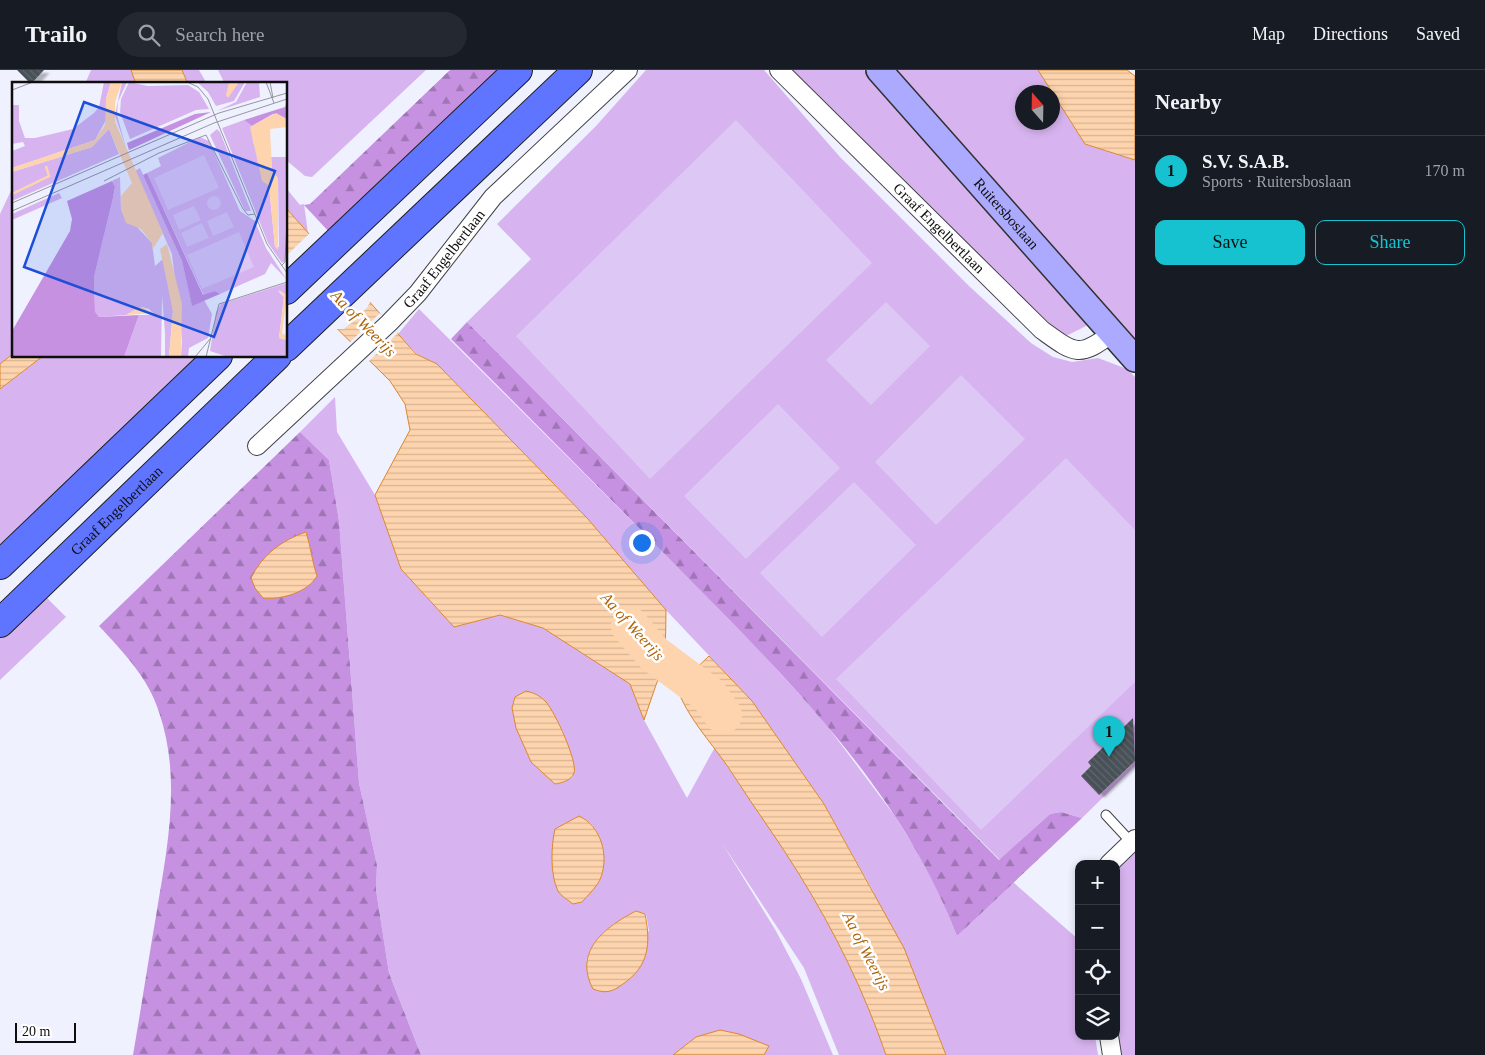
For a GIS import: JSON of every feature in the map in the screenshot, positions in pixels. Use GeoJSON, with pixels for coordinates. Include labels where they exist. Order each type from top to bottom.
{"type":"FeatureCollection","features":[{"type":"Feature","properties":{"kind":"main road"},"geometry":{"type":"LineString","coordinates":[[289,288],[518,70]]}},
{"type":"Feature","properties":{"kind":"main road"},"geometry":{"type":"LineString","coordinates":[[288,345],[578,70]]}},
{"type":"Feature","properties":{"kind":"main road"},"geometry":{"type":"LineString","coordinates":[[0,565],[216,358]]}},
{"type":"Feature","properties":{"kind":"main road","name":"Graaf Engelbertlaan"},"geometry":{"type":"LineString","coordinates":[[0,623],[275,358]]}},
{"type":"Feature","properties":{"kind":"street","name":"Graaf Engelbertlaan"},"geometry":{"type":"LineString","coordinates":[[257,446],[357,354],[418,293],[493,197],[628,70]]}},
{"type":"Feature","properties":{"kind":"street","name":"Graaf Engelbertlaan"},"geometry":{"type":"LineString","coordinates":[[779,70],[1042,330],[1067,348],[1080,350],[1092,348],[1112,333]]}},
{"type":"Feature","properties":{"kind":"street","name":"Ruitersboslaan"},"geometry":{"type":"LineString","coordinates":[[879,70],[1135,359]]}},
{"type":"Feature","properties":{"kind":"street"},"geometry":{"type":"LineString","coordinates":[[1113,860],[1133,840]]}},
{"type":"Feature","properties":{"kind":"street"},"geometry":{"type":"LineString","coordinates":[[1110,1040],[1112,1055]]}},
{"type":"Feature","properties":{"kind":"lane"},"geometry":{"type":"LineString","coordinates":[[1106,815],[1133,840]]}},
{"type":"Feature","properties":{"kind":"shaded area"},"geometry":{"type":"Polygon","coordinates":[[[91,70],[131,70],[135,82],[86,82],[91,70]]]}},
{"type":"Feature","properties":{"kind":"shaded area"},"geometry":{"type":"Polygon","coordinates":[[[182,70],[199,70],[206,82],[187,82],[182,70]]]}},
{"type":"Feature","properties":{"kind":"shaded area"},"geometry":{"type":"Polygon","coordinates":[[[218,70],[426,70],[312,177],[305,176],[288,162],[288,82],[224,82],[218,70]]]}},
{"type":"Feature","properties":{"kind":"shaded area"},"geometry":{"type":"Polygon","coordinates":[[[646,70],[764,70],[840,157],[969,286],[1031,343],[1053,357],[1072,362],[1098,358],[1127,369],[1135,377],[1135,766],[1082,818],[1061,812],[1050,814],[1000,860],[467,322],[531,259],[497,224],[596,126],[646,70]]]}},
{"type":"Feature","properties":{"kind":"shaded area"},"geometry":{"type":"Polygon","coordinates":[[[793,70],[864,70],[1090,324],[1068,335],[1057,333],[793,70]]]}},
{"type":"Feature","properties":{"kind":"shaded area"},"geometry":{"type":"Polygon","coordinates":[[[891,70],[1038,70],[1048,85],[1015,85],[1015,130],[1060,130],[1060,104],[1085,144],[1135,160],[1135,343],[891,70]]]}},
{"type":"Feature","properties":{"kind":"shaded area"},"geometry":{"type":"Polygon","coordinates":[[[736,120],[872,263],[650,479],[516,336],[736,120]]]}},
{"type":"Feature","properties":{"kind":"shaded area"},"geometry":{"type":"Polygon","coordinates":[[[12,188],[12,355],[0,364],[0,214],[12,188]]]}},
{"type":"Feature","properties":{"kind":"shaded area"},"geometry":{"type":"Polygon","coordinates":[[[288,190],[300,205],[304,204],[308,233],[288,210],[288,190]]]}},
{"type":"Feature","properties":{"kind":"shaded area"},"geometry":{"type":"Polygon","coordinates":[[[886,302],[930,346],[871,405],[826,360],[886,302]]]}},
{"type":"Feature","properties":{"kind":"shaded area"},"geometry":{"type":"Polygon","coordinates":[[[419,309],[758,649],[822,719],[894,815],[932,875],[957,936],[1013,882],[1075,936],[1075,1040],[1096,1040],[1098,1055],[946,1055],[934,1024],[872,889],[824,804],[752,701],[666,610],[587,518],[437,364],[417,354],[398,334],[419,309]]]}},
{"type":"Feature","properties":{"kind":"shaded area"},"geometry":{"type":"Polygon","coordinates":[[[40,358],[200,358],[0,548],[0,389],[40,358]]]}},
{"type":"Feature","properties":{"kind":"shaded area"},"geometry":{"type":"Polygon","coordinates":[[[961,375],[1025,439],[936,525],[875,462],[961,375]]]}},
{"type":"Feature","properties":{"kind":"shaded area"},"geometry":{"type":"Polygon","coordinates":[[[335,397],[337,432],[375,495],[401,569],[454,627],[500,615],[543,628],[630,684],[644,720],[687,798],[715,747],[789,858],[825,918],[848,962],[886,1055],[839,1055],[804,968],[722,843],[776,931],[801,979],[833,1055],[764,1055],[768,1046],[720,1030],[673,1055],[421,1055],[389,973],[376,890],[377,865],[359,783],[339,521],[329,460],[300,432],[335,397]],[[515,697],[512,708],[572,778],[573,766],[569,749],[557,721],[515,697]],[[579,816],[555,829],[601,877],[601,842],[594,827],[579,816]],[[636,911],[611,926],[595,943],[586,961],[649,931],[646,914],[636,911]]]}},
{"type":"Feature","properties":{"kind":"shaded area"},"geometry":{"type":"Polygon","coordinates":[[[778,404],[840,468],[746,559],[684,496],[778,404]]]}},
{"type":"Feature","properties":{"kind":"shaded area"},"geometry":{"type":"Polygon","coordinates":[[[1066,458],[1135,530],[1135,682],[981,830],[836,679],[1066,458]]]}},
{"type":"Feature","properties":{"kind":"shaded area"},"geometry":{"type":"Polygon","coordinates":[[[854,482],[916,545],[822,637],[760,573],[854,482]]]}},
{"type":"Feature","properties":{"kind":"shaded area"},"geometry":{"type":"Polygon","coordinates":[[[44,595],[66,617],[0,680],[0,638],[44,595]]]}},
{"type":"Feature","properties":{"kind":"shaded area"},"geometry":{"type":"Polygon","coordinates":[[[1135,845],[1135,1055],[1118,1055],[1118,1040],[1120,1040],[1120,860],[1135,845]]]}},
{"type":"Feature","properties":{"kind":"green space"},"geometry":{"type":"Polygon","coordinates":[[[450,70],[502,70],[330,233],[304,205],[310,204],[450,70]]]}},
{"type":"Feature","properties":{"kind":"green space"},"geometry":{"type":"Polygon","coordinates":[[[467,322],[999,860],[1050,814],[1061,812],[1082,818],[957,936],[934,884],[907,835],[876,788],[842,744],[767,659],[451,339],[467,322]]]}},
{"type":"Feature","properties":{"kind":"green space"},"geometry":{"type":"Polygon","coordinates":[[[300,432],[329,460],[339,521],[359,783],[377,865],[376,890],[389,973],[421,1055],[133,1055],[168,840],[171,788],[170,763],[166,737],[159,712],[148,687],[134,666],[99,626],[300,432]]]}},
{"type":"Feature","properties":{"kind":"water"},"geometry":{"type":"Polygon","coordinates":[[[131,70],[182,70],[187,82],[135,82],[131,70]]]}},
{"type":"Feature","properties":{"kind":"water"},"geometry":{"type":"Polygon","coordinates":[[[1038,70],[1127,70],[1135,76],[1135,160],[1085,144],[1060,105],[1060,85],[1048,85],[1038,70]]]}},
{"type":"Feature","properties":{"kind":"water"},"geometry":{"type":"Polygon","coordinates":[[[288,210],[416,354],[437,364],[587,518],[666,610],[665,671],[657,682],[644,720],[630,684],[543,628],[500,615],[454,627],[401,569],[375,495],[410,430],[405,404],[390,381],[288,280],[288,210]]]}},
{"type":"Feature","properties":{"kind":"water"},"geometry":{"type":"Polygon","coordinates":[[[12,355],[12,358],[40,358],[0,389],[0,364],[12,355]]]}},
{"type":"Feature","properties":{"kind":"water"},"geometry":{"type":"Polygon","coordinates":[[[306,532],[317,576],[313,582],[294,594],[278,598],[263,598],[255,588],[251,578],[261,562],[281,544],[306,532]]]}},
{"type":"Feature","properties":{"kind":"water"},"geometry":{"type":"Polygon","coordinates":[[[709,656],[752,701],[824,804],[904,948],[946,1055],[886,1055],[858,985],[837,940],[812,896],[783,849],[692,718],[681,698],[687,677],[709,656]]]}},
{"type":"Feature","properties":{"kind":"water"},"geometry":{"type":"Polygon","coordinates":[[[526,691],[537,695],[546,702],[565,737],[574,767],[573,776],[566,781],[555,784],[531,762],[516,728],[512,708],[515,697],[526,691]]]}},
{"type":"Feature","properties":{"kind":"water"},"geometry":{"type":"Polygon","coordinates":[[[579,816],[587,821],[598,834],[604,860],[598,884],[582,902],[573,904],[558,891],[555,884],[552,869],[552,852],[555,829],[579,816]]]}},
{"type":"Feature","properties":{"kind":"water"},"geometry":{"type":"Polygon","coordinates":[[[636,911],[645,914],[647,925],[648,945],[643,962],[632,977],[616,989],[605,992],[593,989],[588,975],[587,963],[595,942],[613,925],[636,911]]]}},
{"type":"Feature","properties":{"kind":"water"},"geometry":{"type":"Polygon","coordinates":[[[720,1030],[739,1034],[769,1046],[764,1055],[673,1055],[696,1037],[720,1030]]]}},
{"type":"Feature","properties":{"kind":"pier"},"geometry":{"type":"Polygon","coordinates":[[[310,233],[371,300],[367,308],[344,329],[335,329],[288,281],[288,254],[310,233]]]}},
{"type":"Feature","properties":{"kind":"pier"},"geometry":{"type":"Polygon","coordinates":[[[380,313],[398,333],[367,363],[348,344],[380,313]]]}},
{"type":"Feature","properties":{"kind":"building"},"geometry":{"type":"Polygon","coordinates":[[[17,70],[44,70],[33,82],[29,82],[17,70]]]}},
{"type":"Feature","properties":{"kind":"building"},"geometry":{"type":"Polygon","coordinates":[[[1133,718],[1135,761],[1099,795],[1081,776],[1091,766],[1088,762],[1133,718]]]}},
{"type":"Feature","properties":{"kind":"waterway","name":"Aa of Weerijs"},"geometry":{"type":"LineString","coordinates":[[630,626],[654,654],[709,695],[723,715]]}},
{"type":"Feature","properties":{"kind":"place","name":"S.V. S.A.B."},"geometry":{"type":"Point","coordinates":[1109,757]}}]}
